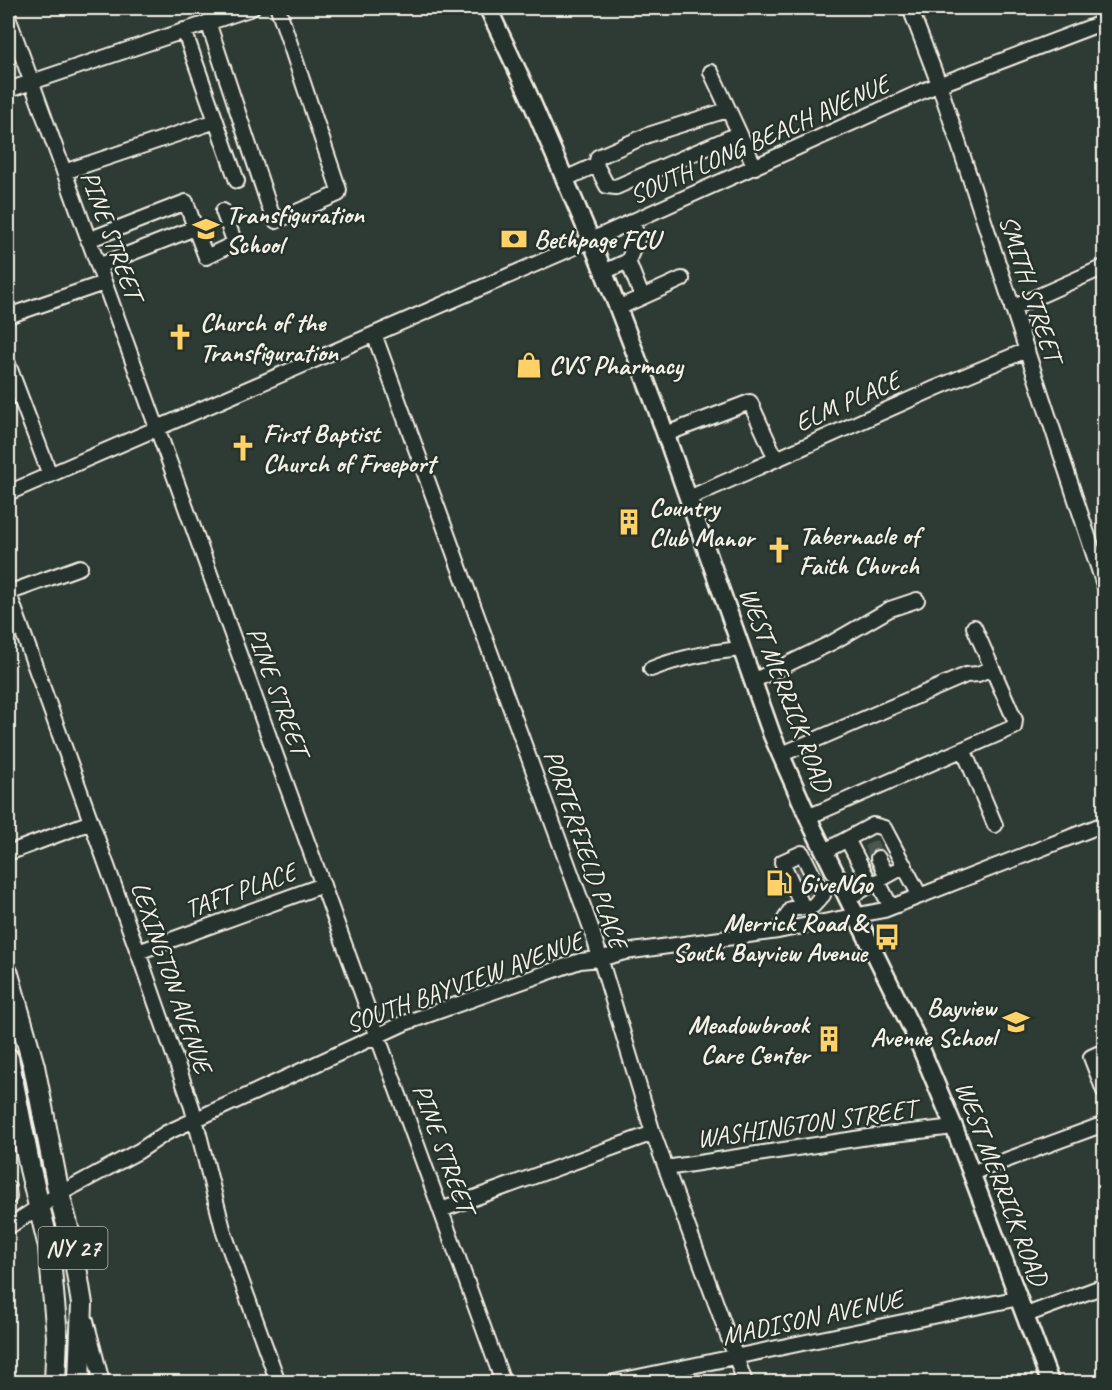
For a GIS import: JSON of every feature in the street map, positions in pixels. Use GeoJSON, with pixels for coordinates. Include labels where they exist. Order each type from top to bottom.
{"type":"FeatureCollection","features":[{"type":"Feature","properties":{"kind":"highway","name":"NY 27"},"geometry":{"type":"LineString","coordinates":[[8,974],[34,1066],[59,1194],[72,1243],[82,1304],[79,1383]]}},
{"type":"Feature","properties":{"kind":"highway","name":"NY 27"},"geometry":{"type":"LineString","coordinates":[[8,1058],[13,1116],[49,1247],[57,1336],[55,1383]]}},
{"type":"Feature","properties":{"kind":"main road","name":"WEST MERRICK ROAD"},"geometry":{"type":"LineString","coordinates":[[488,8],[528,92],[604,272],[666,434],[780,755],[917,1040],[954,1127],[1050,1383]]}},
{"type":"Feature","properties":{"kind":"street"},"geometry":{"type":"LineString","coordinates":[[8,90],[252,8]]}},
{"type":"Feature","properties":{"kind":"street"},"geometry":{"type":"LineString","coordinates":[[208,22],[273,218],[276,221],[338,194],[339,190],[278,8]]}},
{"type":"Feature","properties":{"kind":"street","name":"SMITH STREET"},"geometry":{"type":"LineString","coordinates":[[910,8],[939,84],[1104,585]]}},
{"type":"Feature","properties":{"kind":"street","name":"PINE STREET"},"geometry":{"type":"LineString","coordinates":[[8,17],[503,1383]]}},
{"type":"Feature","properties":{"kind":"street","name":"SOUTH LONG BEACH AVENUE"},"geometry":{"type":"LineString","coordinates":[[8,493],[632,222],[939,84],[1104,22]]}},
{"type":"Feature","properties":{"kind":"street"},"geometry":{"type":"LineString","coordinates":[[184,30],[237,181]]}},
{"type":"Feature","properties":{"kind":"street"},"geometry":{"type":"LineString","coordinates":[[711,72],[755,167]]}},
{"type":"Feature","properties":{"kind":"street"},"geometry":{"type":"LineString","coordinates":[[727,110],[648,135],[598,157],[596,165],[607,186],[616,187],[738,134]]}},
{"type":"Feature","properties":{"kind":"street"},"geometry":{"type":"LineString","coordinates":[[64,172],[216,121]]}},
{"type":"Feature","properties":{"kind":"street"},"geometry":{"type":"LineString","coordinates":[[565,179],[596,165]]}},
{"type":"Feature","properties":{"kind":"street"},"geometry":{"type":"LineString","coordinates":[[88,240],[186,202],[206,257],[235,243],[223,211]]}},
{"type":"Feature","properties":{"kind":"street"},"geometry":{"type":"LineString","coordinates":[[604,272],[628,261],[638,237],[632,222]]}},
{"type":"Feature","properties":{"kind":"street"},"geometry":{"type":"LineString","coordinates":[[98,266],[195,228]]}},
{"type":"Feature","properties":{"kind":"street"},"geometry":{"type":"LineString","coordinates":[[628,261],[642,297]]}},
{"type":"Feature","properties":{"kind":"street"},"geometry":{"type":"LineString","coordinates":[[1012,308],[1104,267]]}},
{"type":"Feature","properties":{"kind":"street"},"geometry":{"type":"LineString","coordinates":[[618,308],[682,279]]}},
{"type":"Feature","properties":{"kind":"street"},"geometry":{"type":"LineString","coordinates":[[8,316],[104,283]]}},
{"type":"Feature","properties":{"kind":"street","name":"PORTERFIELD PLACE"},"geometry":{"type":"LineString","coordinates":[[374,334],[591,928],[653,1133],[745,1383]]}},
{"type":"Feature","properties":{"kind":"street","name":"ELM PLACE"},"geometry":{"type":"LineString","coordinates":[[688,498],[1027,350]]}},
{"type":"Feature","properties":{"kind":"street"},"geometry":{"type":"LineString","coordinates":[[8,364],[50,475]]}},
{"type":"Feature","properties":{"kind":"street"},"geometry":{"type":"LineString","coordinates":[[666,434],[750,402],[776,459]]}},
{"type":"Feature","properties":{"kind":"street"},"geometry":{"type":"LineString","coordinates":[[8,592],[80,567]]}},
{"type":"Feature","properties":{"kind":"street","name":"LEXINGTON AVENUE"},"geometry":{"type":"LineString","coordinates":[[8,592],[196,1119],[224,1233],[278,1383]]}},
{"type":"Feature","properties":{"kind":"street"},"geometry":{"type":"LineString","coordinates":[[753,681],[833,642],[890,609],[917,600]]}},
{"type":"Feature","properties":{"kind":"street"},"geometry":{"type":"LineString","coordinates":[[808,817],[1014,727],[1015,720],[974,627]]}},
{"type":"Feature","properties":{"kind":"street"},"geometry":{"type":"LineString","coordinates":[[651,669],[699,654],[741,649]]}},
{"type":"Feature","properties":{"kind":"street"},"geometry":{"type":"LineString","coordinates":[[780,755],[966,675],[978,674],[992,668]]}},
{"type":"Feature","properties":{"kind":"street"},"geometry":{"type":"LineString","coordinates":[[963,749],[995,825]]}},
{"type":"Feature","properties":{"kind":"street"},"geometry":{"type":"LineString","coordinates":[[8,853],[91,822]]}},
{"type":"Feature","properties":{"kind":"street","name":"SOUTH BAYVIEW AVENUE"},"geometry":{"type":"LineString","coordinates":[[8,1227],[59,1194],[139,1151],[166,1133],[405,1023],[580,961],[625,952],[778,931],[858,917],[891,907],[1104,824]]}},
{"type":"Feature","properties":{"kind":"street"},"geometry":{"type":"LineString","coordinates":[[818,923],[782,862],[802,853],[803,850],[847,839],[873,825],[884,828],[920,896]]}},
{"type":"Feature","properties":{"kind":"street"},"geometry":{"type":"LineString","coordinates":[[864,830],[870,843]]}},
{"type":"Feature","properties":{"kind":"street"},"geometry":{"type":"LineString","coordinates":[[847,839],[879,881],[891,907]]}},
{"type":"Feature","properties":{"kind":"street"},"geometry":{"type":"LineString","coordinates":[[802,853],[818,889]]}},
{"type":"Feature","properties":{"kind":"street"},"geometry":{"type":"LineString","coordinates":[[878,858],[879,881]]}},
{"type":"Feature","properties":{"kind":"street"},"geometry":{"type":"LineString","coordinates":[[778,931],[791,909],[818,889],[845,891],[879,881],[905,866]]}},
{"type":"Feature","properties":{"kind":"street","name":"TAFT PLACE"},"geometry":{"type":"LineString","coordinates":[[138,952],[323,885]]}},
{"type":"Feature","properties":{"kind":"street"},"geometry":{"type":"LineString","coordinates":[[1104,1051],[1091,1057],[1104,1091]]}},
{"type":"Feature","properties":{"kind":"street"},"geometry":{"type":"LineString","coordinates":[[971,1173],[1104,1124]]}},
{"type":"Feature","properties":{"kind":"street","name":"WASHINGTON STREET"},"geometry":{"type":"LineString","coordinates":[[666,1167],[868,1137],[954,1127]]}},
{"type":"Feature","properties":{"kind":"street"},"geometry":{"type":"LineString","coordinates":[[441,1210],[653,1133]]}},
{"type":"Feature","properties":{"kind":"street"},"geometry":{"type":"LineString","coordinates":[[1026,1315],[1104,1286]]}},
{"type":"Feature","properties":{"kind":"street","name":"MADISON AVENUE"},"geometry":{"type":"LineString","coordinates":[[614,1383],[1019,1298]]}},
{"type":"Feature","properties":{"kind":"street"},"geometry":{"type":"LineString","coordinates":[[82,1304],[102,1383]]}},
{"type":"Feature","properties":{"kind":"tunnel"},"geometry":{"type":"LineString","coordinates":[[870,843],[878,858]]}},
{"type":"Feature","properties":{"kind":"tunnel"},"geometry":{"type":"LineString","coordinates":[[793,877],[807,871]]}},
{"type":"Feature","properties":{"kind":"tunnel"},"geometry":{"type":"LineString","coordinates":[[800,893],[814,886]]}},
{"type":"Feature","properties":{"kind":"place","name":"Transfiguration School"},"geometry":{"type":"Point","coordinates":[206,229]}},
{"type":"Feature","properties":{"kind":"place","name":"Bethpage FCU"},"geometry":{"type":"Point","coordinates":[514,239]}},
{"type":"Feature","properties":{"kind":"place","name":"Church of the Transfiguration"},"geometry":{"type":"Point","coordinates":[180,337]}},
{"type":"Feature","properties":{"kind":"place","name":"CVS Pharmacy"},"geometry":{"type":"Point","coordinates":[529,365]}},
{"type":"Feature","properties":{"kind":"place","name":"First Baptist Church of Freeport"},"geometry":{"type":"Point","coordinates":[243,448]}},
{"type":"Feature","properties":{"kind":"place","name":"Country Club Manor"},"geometry":{"type":"Point","coordinates":[629,522]}},
{"type":"Feature","properties":{"kind":"place","name":"Tabernacle of Faith Church"},"geometry":{"type":"Point","coordinates":[779,550]}},
{"type":"Feature","properties":{"kind":"place","name":"GiveNGo"},"geometry":{"type":"Point","coordinates":[779,883]}},
{"type":"Feature","properties":{"kind":"place","name":"Merrick Road & South Bayview Avenue"},"geometry":{"type":"Point","coordinates":[887,937]}},
{"type":"Feature","properties":{"kind":"place","name":"Bayview Avenue School"},"geometry":{"type":"Point","coordinates":[1016,1022]}},
{"type":"Feature","properties":{"kind":"place","name":"Meadowbrook Care Center"},"geometry":{"type":"Point","coordinates":[829,1039]}}]}
